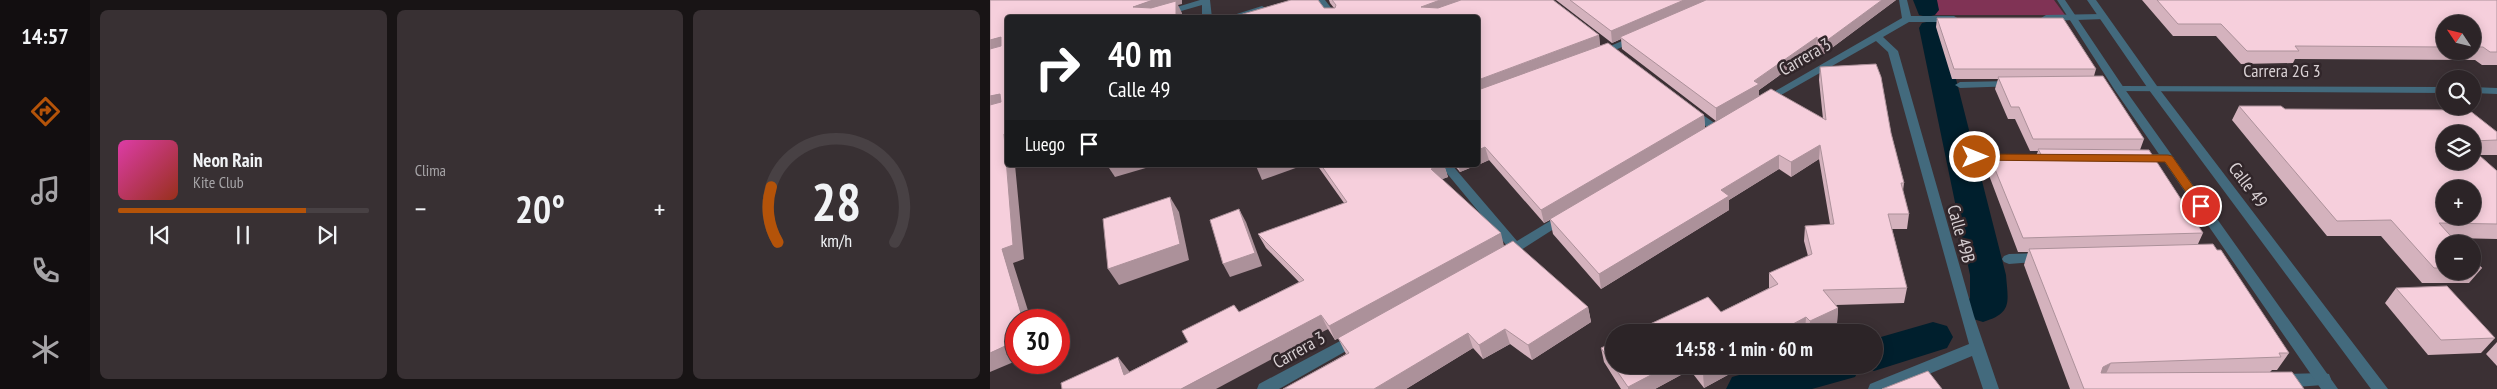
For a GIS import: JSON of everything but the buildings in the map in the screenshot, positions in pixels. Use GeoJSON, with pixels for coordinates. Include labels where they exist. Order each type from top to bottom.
{"type":"FeatureCollection","features":[{"type":"Feature","properties":{"kind":"street"},"geometry":{"type":"LineString","coordinates":[[1320,0],[1332,15]]}},
{"type":"Feature","properties":{"kind":"street"},"geometry":{"type":"LineString","coordinates":[[1902,0],[1907,19]]}},
{"type":"Feature","properties":{"kind":"street"},"geometry":{"type":"LineString","coordinates":[[2061,0],[2113,85],[2168,158],[2327,384]]}},
{"type":"Feature","properties":{"kind":"street","name":"Calle 49"},"geometry":{"type":"LineString","coordinates":[[2091,0],[2153,88],[2380,389]]}},
{"type":"Feature","properties":{"kind":"street"},"geometry":{"type":"LineString","coordinates":[[1156,15],[1206,1],[1207,15]]}},
{"type":"Feature","properties":{"kind":"street"},"geometry":{"type":"LineString","coordinates":[[1239,15],[1272,6]]}},
{"type":"Feature","properties":{"kind":"street"},"geometry":{"type":"LineString","coordinates":[[2030,18],[2102,17]]}},
{"type":"Feature","properties":{"kind":"street","name":"Carrera 3"},"geometry":{"type":"LineString","coordinates":[[1749,108],[1907,19],[1962,19]]}},
{"type":"Feature","properties":{"kind":"street"},"geometry":{"type":"LineString","coordinates":[[1585,59],[1615,52],[1646,34]]}},
{"type":"Feature","properties":{"kind":"street","name":"Calle 49B"},"geometry":{"type":"LineString","coordinates":[[1876,36],[1893,51],[1940,224],[1977,347],[1992,389]]}},
{"type":"Feature","properties":{"kind":"street"},"geometry":{"type":"LineString","coordinates":[[1597,38],[1615,52]]}},
{"type":"Feature","properties":{"kind":"street"},"geometry":{"type":"LineString","coordinates":[[1960,85],[2028,84]]}},
{"type":"Feature","properties":{"kind":"street","name":"Carrera 2G 3"},"geometry":{"type":"LineString","coordinates":[[2113,85],[2153,88],[2436,90]]}},
{"type":"Feature","properties":{"kind":"street"},"geometry":{"type":"LineString","coordinates":[[2481,90],[2497,90]]}},
{"type":"Feature","properties":{"kind":"street"},"geometry":{"type":"LineString","coordinates":[[1686,105],[1715,128]]}},
{"type":"Feature","properties":{"kind":"street"},"geometry":{"type":"LineString","coordinates":[[1975,157],[2014,158]]}},
{"type":"Feature","properties":{"kind":"street"},"geometry":{"type":"LineString","coordinates":[[2129,158],[2168,158]]}},
{"type":"Feature","properties":{"kind":"street"},"geometry":{"type":"LineString","coordinates":[[1448,167],[1516,248]]}},
{"type":"Feature","properties":{"kind":"street"},"geometry":{"type":"LineString","coordinates":[[1490,263],[1574,213]]}},
{"type":"Feature","properties":{"kind":"street"},"geometry":{"type":"LineString","coordinates":[[2214,253],[2234,252]]}},
{"type":"Feature","properties":{"kind":"street"},"geometry":{"type":"LineString","coordinates":[[2009,259],[2058,258]]}},
{"type":"Feature","properties":{"kind":"street","name":"Carrera 3"},"geometry":{"type":"LineString","coordinates":[[1265,389],[1369,331]]}},
{"type":"Feature","properties":{"kind":"street"},"geometry":{"type":"LineString","coordinates":[[1876,389],[1977,347]]}},
{"type":"Feature","properties":{"kind":"street"},"geometry":{"type":"LineString","coordinates":[[2261,382],[2327,384]]}},
{"type":"Feature","properties":{"kind":"shaded area"},"geometry":{"type":"Polygon","coordinates":[[[1930,0],[2054,0],[2065,15],[1935,15],[1930,0]]]}},
{"type":"Feature","properties":{"kind":"waterway"},"geometry":{"type":"LineString","coordinates":[[1925,0],[1927,10]]}},
{"type":"Feature","properties":{"kind":"waterway"},"geometry":{"type":"LineString","coordinates":[[1931,28],[1988,275],[1989,304],[1983,308]]}},
{"type":"Feature","properties":{"kind":"waterway"},"geometry":{"type":"LineString","coordinates":[[1883,352],[1933,337]]}},
{"type":"Feature","properties":{"kind":"waterway"},"geometry":{"type":"LineString","coordinates":[[1747,389],[1806,374]]}},
{"type":"Feature","properties":{"kind":"route"},"geometry":{"type":"LineString","coordinates":[[1975,157],[2168,158],[2201,206]]}}]}
